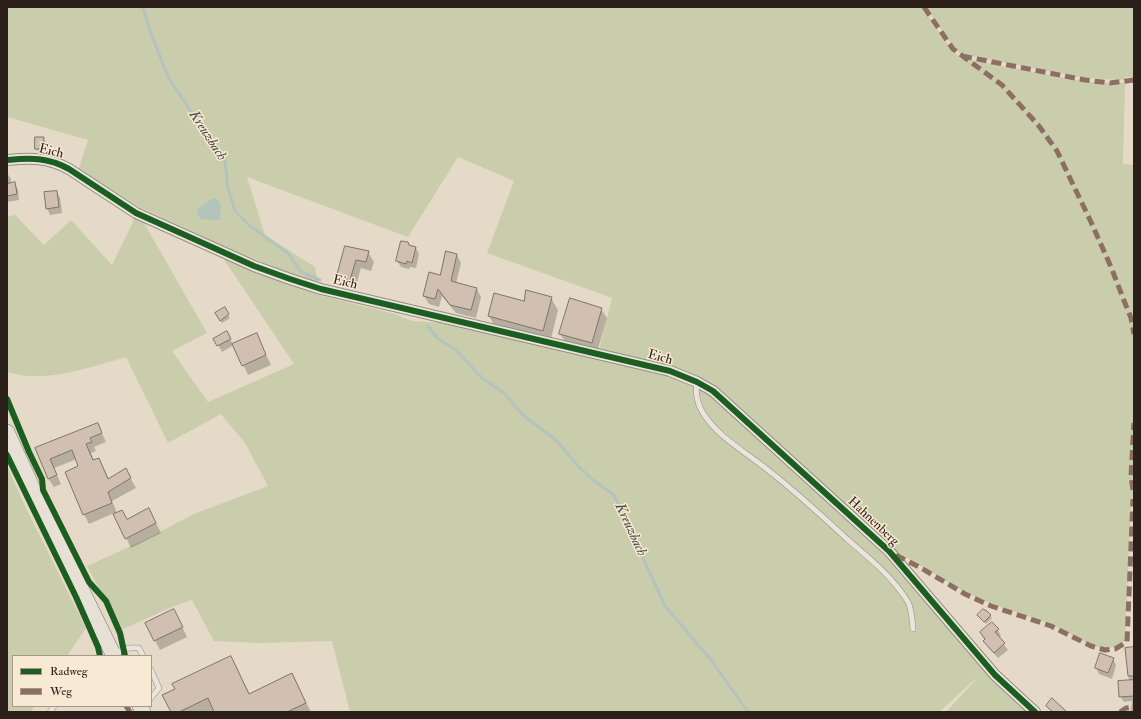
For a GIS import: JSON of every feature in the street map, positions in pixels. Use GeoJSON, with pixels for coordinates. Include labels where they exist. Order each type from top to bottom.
{"type":"FeatureCollection","features":[{"type":"Feature","properties":{"kind":"main road"},"geometry":{"type":"LineString","coordinates":[[7,432],[45,515],[114,655]]}},
{"type":"Feature","properties":{"kind":"street","name":"Eich"},"geometry":{"type":"LineString","coordinates":[[7,160],[40,159],[58,163],[136,214],[254,266],[321,289],[670,371],[697,382]]}},
{"type":"Feature","properties":{"kind":"street","name":"Hahnenberg"},"geometry":{"type":"LineString","coordinates":[[697,382],[713,391],[889,551],[995,675],[1035,712]]}},
{"type":"Feature","properties":{"kind":"lane"},"geometry":{"type":"LineString","coordinates":[[697,382],[697,402],[705,416],[727,440],[765,468],[822,516],[882,570],[899,588],[908,604],[913,629]]}},
{"type":"Feature","properties":{"kind":"lane"},"geometry":{"type":"LineString","coordinates":[[114,655],[124,648],[139,648],[142,655]]}},
{"type":"Feature","properties":{"kind":"lane"},"geometry":{"type":"LineString","coordinates":[[152,672],[159,688],[152,696]]}},
{"type":"Feature","properties":{"kind":"green space"},"geometry":{"type":"Polygon","coordinates":[[[7,7],[922,7],[952,51],[961,58],[1086,82],[1125,83],[1123,164],[1134,165],[1134,498],[1131,499],[1125,641],[1114,647],[1104,649],[1091,645],[1051,624],[992,604],[966,593],[890,547],[716,388],[682,370],[599,349],[612,298],[487,253],[514,181],[458,157],[408,237],[247,177],[265,235],[315,267],[318,284],[237,252],[139,207],[78,171],[88,140],[7,117],[7,7]]]}},
{"type":"Feature","properties":{"kind":"green space"},"geometry":{"type":"Polygon","coordinates":[[[926,7],[1134,7],[1134,77],[1125,77],[1125,80],[1084,78],[961,54],[954,48],[926,7]]]}},
{"type":"Feature","properties":{"kind":"green space"},"geometry":{"type":"Polygon","coordinates":[[[15,215],[44,245],[71,220],[112,265],[133,222],[133,216],[143,221],[207,333],[172,351],[208,402],[294,364],[223,258],[319,295],[395,314],[412,321],[445,323],[668,375],[710,396],[882,553],[984,670],[1027,712],[946,712],[980,675],[939,712],[350,712],[332,641],[257,643],[214,641],[192,600],[172,607],[121,630],[87,566],[146,539],[194,514],[268,486],[245,443],[221,414],[168,443],[126,357],[77,371],[52,375],[25,376],[7,372],[7,217],[15,215]]]}},
{"type":"Feature","properties":{"kind":"green space"},"geometry":{"type":"Polygon","coordinates":[[[7,466],[24,504],[86,628],[68,655],[12,655],[12,707],[34,707],[31,712],[7,712],[7,466]]]}},
{"type":"Feature","properties":{"kind":"shaded area"},"geometry":{"type":"Polygon","coordinates":[[[213,198],[218,200],[221,205],[220,220],[200,219],[196,210],[213,198]]]}},
{"type":"Feature","properties":{"kind":"building"},"geometry":{"type":"Polygon","coordinates":[[[35,137],[44,137],[43,149],[35,149],[35,137]]]}},
{"type":"Feature","properties":{"kind":"building"},"geometry":{"type":"Polygon","coordinates":[[[15,182],[17,194],[7,196],[7,184],[15,182]]]}},
{"type":"Feature","properties":{"kind":"building"},"geometry":{"type":"Polygon","coordinates":[[[57,191],[59,207],[46,209],[44,192],[57,191]]]}},
{"type":"Feature","properties":{"kind":"building"},"geometry":{"type":"Polygon","coordinates":[[[401,241],[408,242],[409,245],[416,247],[412,263],[407,261],[406,264],[396,261],[401,241]]]}},
{"type":"Feature","properties":{"kind":"building"},"geometry":{"type":"Polygon","coordinates":[[[345,246],[369,251],[366,262],[356,260],[350,280],[337,276],[345,246]]]}},
{"type":"Feature","properties":{"kind":"building"},"geometry":{"type":"Polygon","coordinates":[[[446,251],[457,254],[451,281],[477,288],[471,310],[450,305],[438,289],[435,299],[423,296],[429,272],[440,275],[446,251]]]}},
{"type":"Feature","properties":{"kind":"building"},"geometry":{"type":"Polygon","coordinates":[[[526,290],[552,297],[543,331],[488,316],[494,293],[524,301],[526,290]]]}},
{"type":"Feature","properties":{"kind":"building"},"geometry":{"type":"Polygon","coordinates":[[[570,298],[602,308],[592,343],[559,334],[570,298]]]}},
{"type":"Feature","properties":{"kind":"building"},"geometry":{"type":"Polygon","coordinates":[[[225,307],[229,314],[220,321],[215,313],[225,307]]]}},
{"type":"Feature","properties":{"kind":"building"},"geometry":{"type":"Polygon","coordinates":[[[227,331],[231,339],[217,346],[213,339],[227,331]]]}},
{"type":"Feature","properties":{"kind":"building"},"geometry":{"type":"Polygon","coordinates":[[[257,333],[266,355],[242,366],[232,344],[257,333]]]}},
{"type":"Feature","properties":{"kind":"building"},"geometry":{"type":"Polygon","coordinates":[[[98,423],[102,433],[90,438],[92,442],[86,444],[93,460],[99,458],[108,479],[126,468],[131,478],[108,492],[112,503],[83,515],[65,472],[78,466],[72,450],[50,459],[57,475],[48,479],[35,448],[98,423]]]}},
{"type":"Feature","properties":{"kind":"building"},"geometry":{"type":"Polygon","coordinates":[[[149,508],[156,523],[125,539],[113,514],[122,510],[127,519],[149,508]]]}},
{"type":"Feature","properties":{"kind":"building"},"geometry":{"type":"Polygon","coordinates":[[[174,609],[183,627],[154,641],[145,623],[174,609]]]}},
{"type":"Feature","properties":{"kind":"building"},"geometry":{"type":"Polygon","coordinates":[[[983,609],[991,615],[984,622],[977,615],[983,609]]]}},
{"type":"Feature","properties":{"kind":"building"},"geometry":{"type":"Polygon","coordinates":[[[992,622],[999,629],[995,632],[1005,643],[994,653],[983,641],[985,639],[980,632],[992,622]]]}},
{"type":"Feature","properties":{"kind":"building"},"geometry":{"type":"Polygon","coordinates":[[[1134,647],[1134,676],[1128,676],[1125,648],[1134,647]]]}},
{"type":"Feature","properties":{"kind":"building"},"geometry":{"type":"Polygon","coordinates":[[[1100,653],[1114,658],[1108,673],[1095,668],[1100,653]]]}},
{"type":"Feature","properties":{"kind":"building"},"geometry":{"type":"Polygon","coordinates":[[[231,656],[249,694],[292,673],[306,703],[287,712],[214,712],[208,698],[179,712],[171,712],[162,695],[175,689],[172,684],[231,656]]]}},
{"type":"Feature","properties":{"kind":"building"},"geometry":{"type":"Polygon","coordinates":[[[1134,680],[1134,696],[1119,697],[1118,681],[1134,680]]]}},
{"type":"Feature","properties":{"kind":"building"},"geometry":{"type":"Polygon","coordinates":[[[1052,698],[1067,712],[1053,712],[1046,706],[1052,698]]]}},
{"type":"Feature","properties":{"kind":"waterway","name":"Kreuzbach"},"geometry":{"type":"LineString","coordinates":[[143,7],[150,31],[169,79],[225,161],[228,188],[235,211],[250,226],[289,254],[301,272],[320,280]]}},
{"type":"Feature","properties":{"kind":"waterway","name":"Kreuzbach"},"geometry":{"type":"LineString","coordinates":[[428,326],[437,338],[456,350],[482,378],[504,393],[523,415],[557,441],[577,465],[593,480],[614,495],[665,606],[711,660],[748,712]]}},
{"type":"Feature","properties":{"kind":"marked path"},"geometry":{"type":"LineString","coordinates":[[924,7],[953,49],[1002,85],[1039,126],[1057,151],[1111,267],[1131,318],[1134,334]]}},
{"type":"Feature","properties":{"kind":"marked path"},"geometry":{"type":"LineString","coordinates":[[962,56],[1085,80],[1110,83],[1134,80]]}},
{"type":"Feature","properties":{"kind":"marked path"},"geometry":{"type":"LineString","coordinates":[[1133,490],[1131,476],[1134,423]]}},
{"type":"Feature","properties":{"kind":"marked path"},"geometry":{"type":"LineString","coordinates":[[896,555],[965,594],[991,606],[1051,626],[1091,646],[1105,650],[1115,649],[1127,642],[1133,499]]}},
{"type":"Feature","properties":{"kind":"marked path"},"geometry":{"type":"LineString","coordinates":[[127,707],[130,712]]}},
{"type":"Feature","properties":{"kind":"marked path"},"geometry":{"type":"LineString","coordinates":[[1120,712],[1126,708],[1134,707]]}},
{"type":"Feature","properties":{"kind":"cycle path"},"geometry":{"type":"LineString","coordinates":[[7,160],[39,159],[61,165],[136,213],[254,266],[321,289],[670,371],[697,382],[713,391],[889,551],[995,675],[1035,712]]}},
{"type":"Feature","properties":{"kind":"cycle path"},"geometry":{"type":"LineString","coordinates":[[7,399],[42,479],[43,490],[89,582],[106,601],[120,633],[125,655]]}},
{"type":"Feature","properties":{"kind":"cycle path"},"geometry":{"type":"LineString","coordinates":[[7,455],[76,597],[98,647],[100,655]]}}]}
